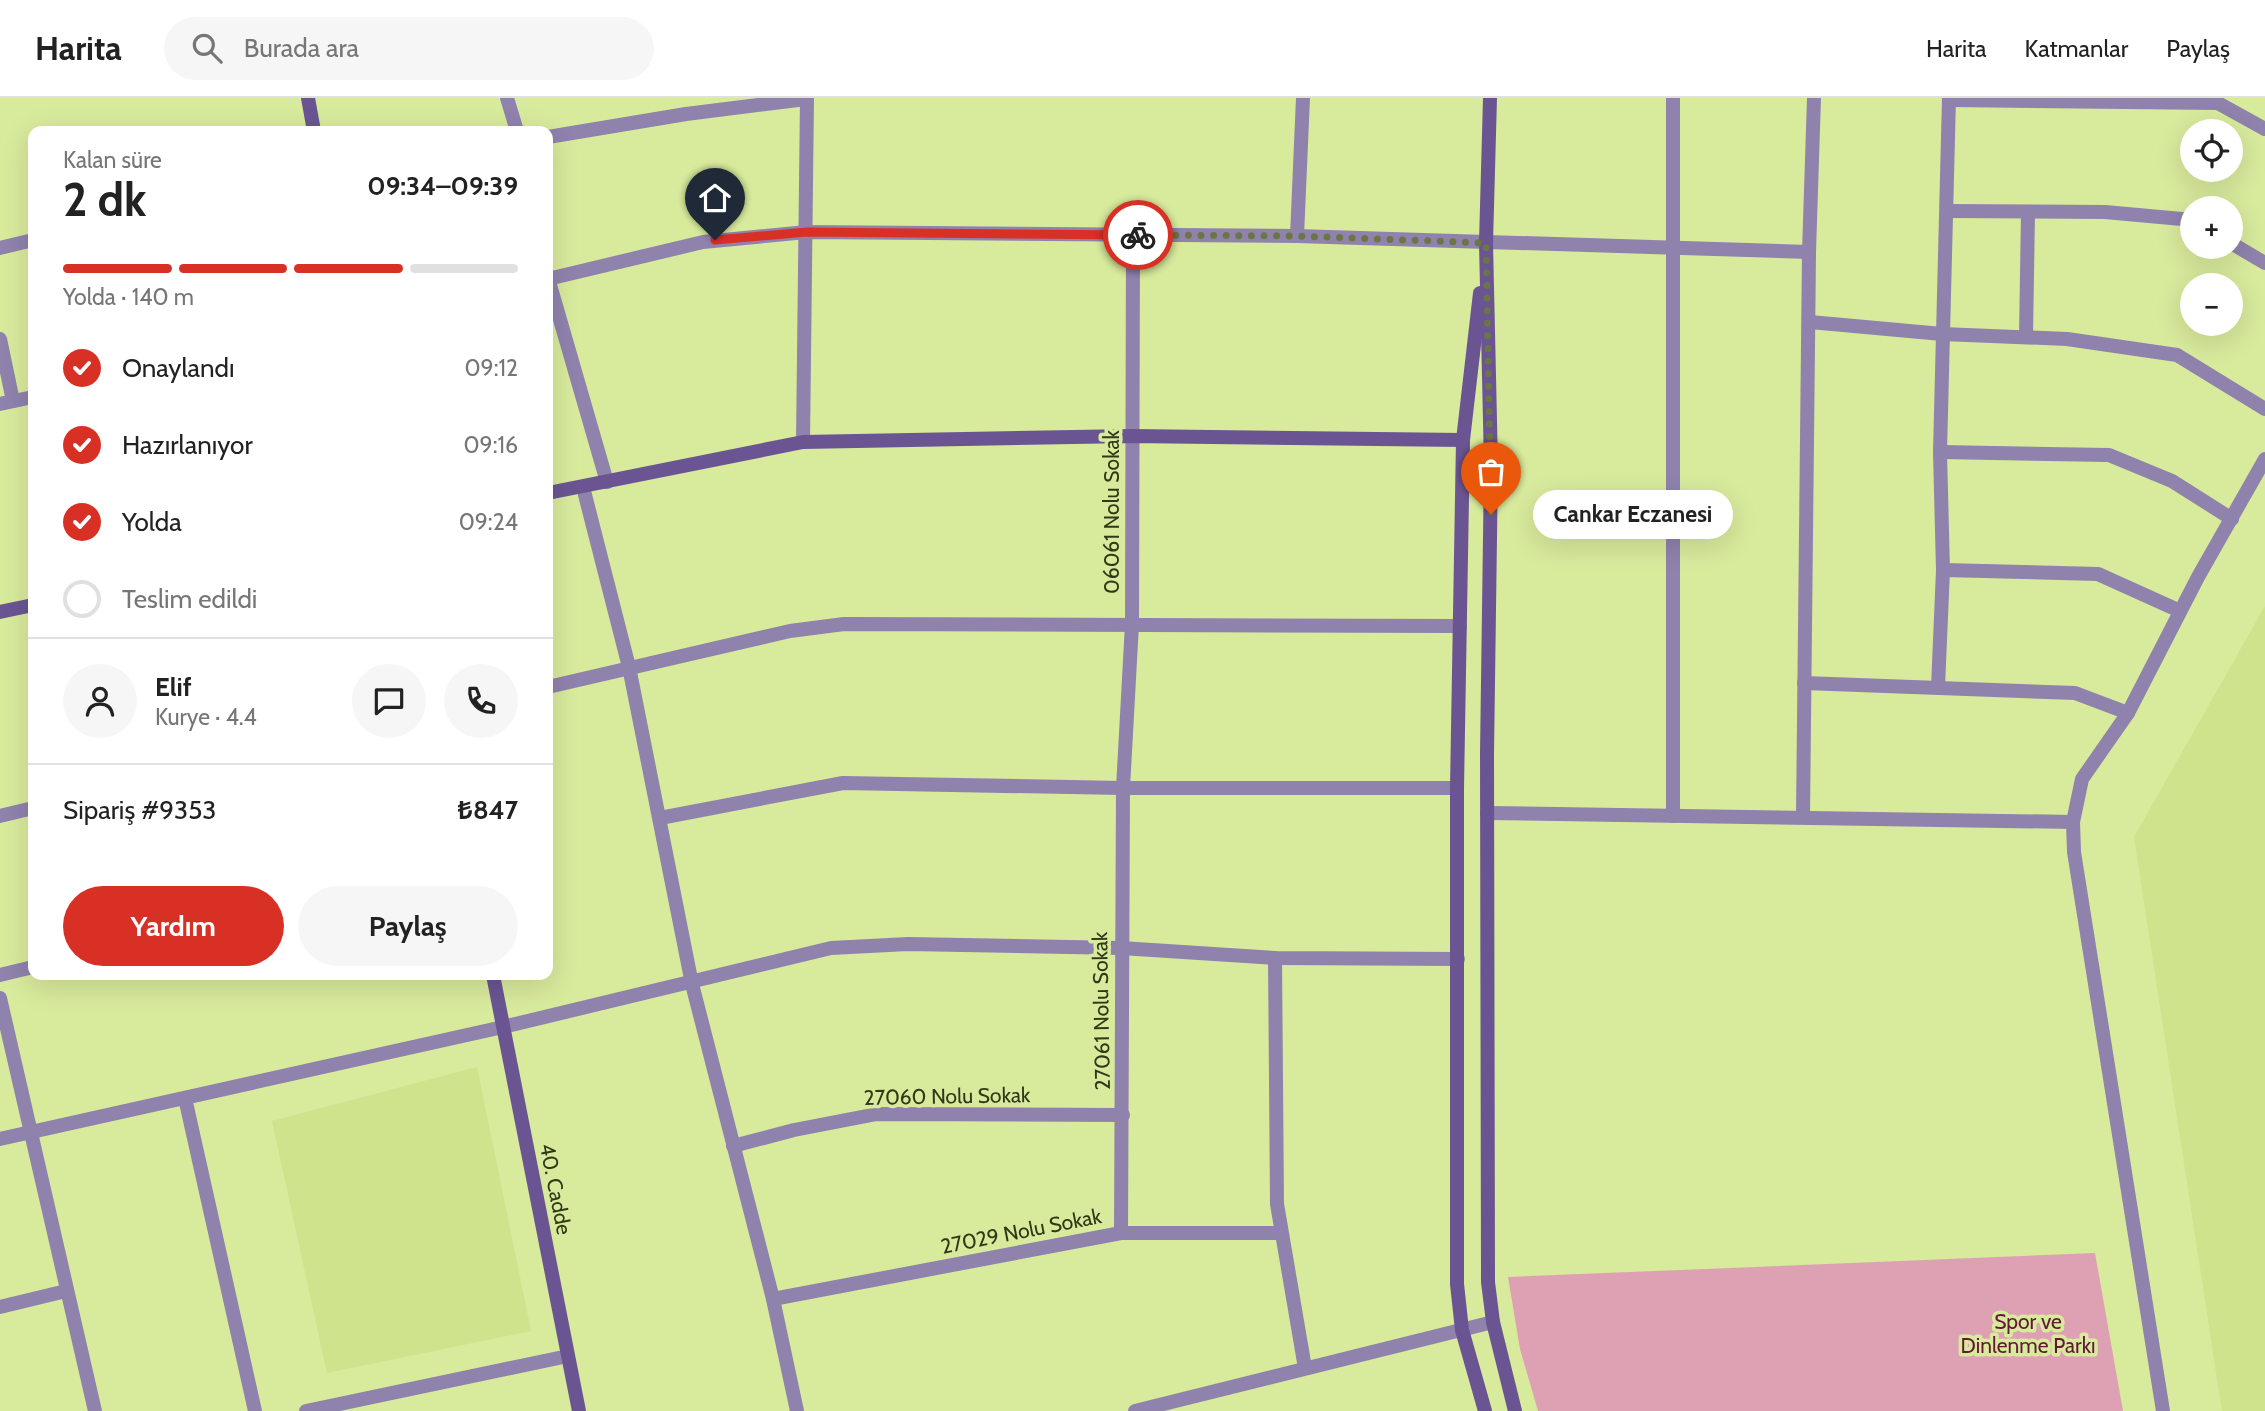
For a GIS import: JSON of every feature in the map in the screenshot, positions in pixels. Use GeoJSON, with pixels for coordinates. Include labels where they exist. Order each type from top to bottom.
{"type":"FeatureCollection","features":[{"type":"Feature","properties":{"kind":"street"},"geometry":{"type":"LineString","coordinates":[[308,98],[313,126]]}},
{"type":"Feature","properties":{"kind":"street"},"geometry":{"type":"LineString","coordinates":[[507,98],[515,126]]}},
{"type":"Feature","properties":{"kind":"street"},"geometry":{"type":"LineString","coordinates":[[685,98],[686,114]]}},
{"type":"Feature","properties":{"kind":"street"},"geometry":{"type":"LineString","coordinates":[[553,136],[686,114],[807,98],[803,442]]}},
{"type":"Feature","properties":{"kind":"street"},"geometry":{"type":"LineString","coordinates":[[1297,236],[1303,98]]}},
{"type":"Feature","properties":{"kind":"street"},"geometry":{"type":"LineString","coordinates":[[1490,98],[1486,243],[1491,465],[1487,813],[1488,1282],[1493,1322],[1515,1411]]}},
{"type":"Feature","properties":{"kind":"street"},"geometry":{"type":"LineString","coordinates":[[1673,98],[1673,816]]}},
{"type":"Feature","properties":{"kind":"street"},"geometry":{"type":"LineString","coordinates":[[1803,816],[1809,252],[1814,98]]}},
{"type":"Feature","properties":{"kind":"street"},"geometry":{"type":"LineString","coordinates":[[1938,687],[1943,570],[1941,334],[1949,99],[2218,103],[2265,129]]}},
{"type":"Feature","properties":{"kind":"street"},"geometry":{"type":"LineString","coordinates":[[1947,211],[2105,212],[2180,219]]}},
{"type":"Feature","properties":{"kind":"street"},"geometry":{"type":"LineString","coordinates":[[2026,337],[2028,212]]}},
{"type":"Feature","properties":{"kind":"street"},"geometry":{"type":"LineString","coordinates":[[553,278],[703,242],[807,232],[1297,236],[1809,252]]}},
{"type":"Feature","properties":{"kind":"street","name":"06061 Nolu Sokak"},"geometry":{"type":"LineString","coordinates":[[1123,788],[1132,624],[1133,235]]}},
{"type":"Feature","properties":{"kind":"street"},"geometry":{"type":"LineString","coordinates":[[0,248],[28,241]]}},
{"type":"Feature","properties":{"kind":"street"},"geometry":{"type":"LineString","coordinates":[[1485,1411],[1462,1329],[1457,1284],[1457,788],[1462,440],[1486,243]]}},
{"type":"Feature","properties":{"kind":"street"},"geometry":{"type":"LineString","coordinates":[[2243,250],[2265,263]]}},
{"type":"Feature","properties":{"kind":"street"},"geometry":{"type":"LineString","coordinates":[[553,296],[607,482]]}},
{"type":"Feature","properties":{"kind":"street"},"geometry":{"type":"LineString","coordinates":[[1810,322],[1941,334],[2067,338],[2177,355],[2265,409]]}},
{"type":"Feature","properties":{"kind":"street"},"geometry":{"type":"LineString","coordinates":[[0,339],[6,403],[28,398]]}},
{"type":"Feature","properties":{"kind":"street"},"geometry":{"type":"LineString","coordinates":[[553,492],[803,442],[1131,436],[1462,440]]}},
{"type":"Feature","properties":{"kind":"street"},"geometry":{"type":"LineString","coordinates":[[1940,452],[2109,455],[2172,481],[2232,519]]}},
{"type":"Feature","properties":{"kind":"street"},"geometry":{"type":"LineString","coordinates":[[2163,1411],[2074,852],[2073,821],[2082,779],[2128,713],[2180,611],[2265,459]]}},
{"type":"Feature","properties":{"kind":"street"},"geometry":{"type":"LineString","coordinates":[[583,486],[629,667],[692,984],[773,1299],[797,1411]]}},
{"type":"Feature","properties":{"kind":"street"},"geometry":{"type":"LineString","coordinates":[[1943,570],[2098,574],[2180,611]]}},
{"type":"Feature","properties":{"kind":"street"},"geometry":{"type":"LineString","coordinates":[[0,612],[28,606]]}},
{"type":"Feature","properties":{"kind":"street"},"geometry":{"type":"LineString","coordinates":[[553,686],[790,631],[844,624],[1460,626]]}},
{"type":"Feature","properties":{"kind":"street"},"geometry":{"type":"LineString","coordinates":[[1804,683],[2075,693],[2128,713]]}},
{"type":"Feature","properties":{"kind":"street"},"geometry":{"type":"LineString","coordinates":[[660,818],[843,783],[1123,788],[1457,788]]}},
{"type":"Feature","properties":{"kind":"street","name":"27061 Nolu Sokak"},"geometry":{"type":"LineString","coordinates":[[1121,1233],[1123,788]]}},
{"type":"Feature","properties":{"kind":"street"},"geometry":{"type":"LineString","coordinates":[[0,816],[28,809]]}},
{"type":"Feature","properties":{"kind":"street"},"geometry":{"type":"LineString","coordinates":[[1487,813],[2073,821]]}},
{"type":"Feature","properties":{"kind":"street"},"geometry":{"type":"LineString","coordinates":[[0,1139],[692,984],[831,948],[908,944],[1121,948],[1275,958],[1458,960]]}},
{"type":"Feature","properties":{"kind":"street"},"geometry":{"type":"LineString","coordinates":[[1275,958],[1277,1204],[1305,1368]]}},
{"type":"Feature","properties":{"kind":"street"},"geometry":{"type":"LineString","coordinates":[[0,975],[28,968]]}},
{"type":"Feature","properties":{"kind":"street","name":"40. Cadde"},"geometry":{"type":"LineString","coordinates":[[493,980],[579,1411]]}},
{"type":"Feature","properties":{"kind":"street"},"geometry":{"type":"LineString","coordinates":[[0,998],[95,1411]]}},
{"type":"Feature","properties":{"kind":"street"},"geometry":{"type":"LineString","coordinates":[[185,1098],[255,1411]]}},
{"type":"Feature","properties":{"kind":"street","name":"27060 Nolu Sokak"},"geometry":{"type":"LineString","coordinates":[[733,1146],[794,1130],[877,1114],[1123,1115]]}},
{"type":"Feature","properties":{"kind":"street","name":"27029 Nolu Sokak"},"geometry":{"type":"LineString","coordinates":[[773,1299],[1121,1233],[1280,1233]]}},
{"type":"Feature","properties":{"kind":"street"},"geometry":{"type":"LineString","coordinates":[[0,1307],[66,1291]]}},
{"type":"Feature","properties":{"kind":"street"},"geometry":{"type":"LineString","coordinates":[[1135,1411],[1493,1322]]}},
{"type":"Feature","properties":{"kind":"street"},"geometry":{"type":"LineString","coordinates":[[306,1411],[568,1356]]}},
{"type":"Feature","properties":{"kind":"shaded area"},"geometry":{"type":"Polygon","coordinates":[[[2265,606],[2265,1411],[2222,1411],[2134,837],[2265,606]]]}},
{"type":"Feature","properties":{"kind":"shaded area"},"geometry":{"type":"Polygon","coordinates":[[[477,1067],[531,1331],[327,1373],[272,1121],[477,1067]]]}},
{"type":"Feature","properties":{"kind":"green space","name":"Spor ve Dinlenme Parkı"},"geometry":{"type":"Polygon","coordinates":[[[2095,1253],[2123,1411],[1538,1411],[1520,1349],[1508,1277],[2095,1253]]]}},
{"type":"Feature","properties":{"kind":"way so far"},"geometry":{"type":"LineString","coordinates":[[1138,235],[1297,236],[1486,243],[1491,514]]}},
{"type":"Feature","properties":{"kind":"place","name":"Cankar Eczanesi"},"geometry":{"type":"Point","coordinates":[1491,514]}},
{"type":"Feature","properties":{"kind":"route"},"geometry":{"type":"LineString","coordinates":[[715,240],[807,232],[1138,235]]}}]}
